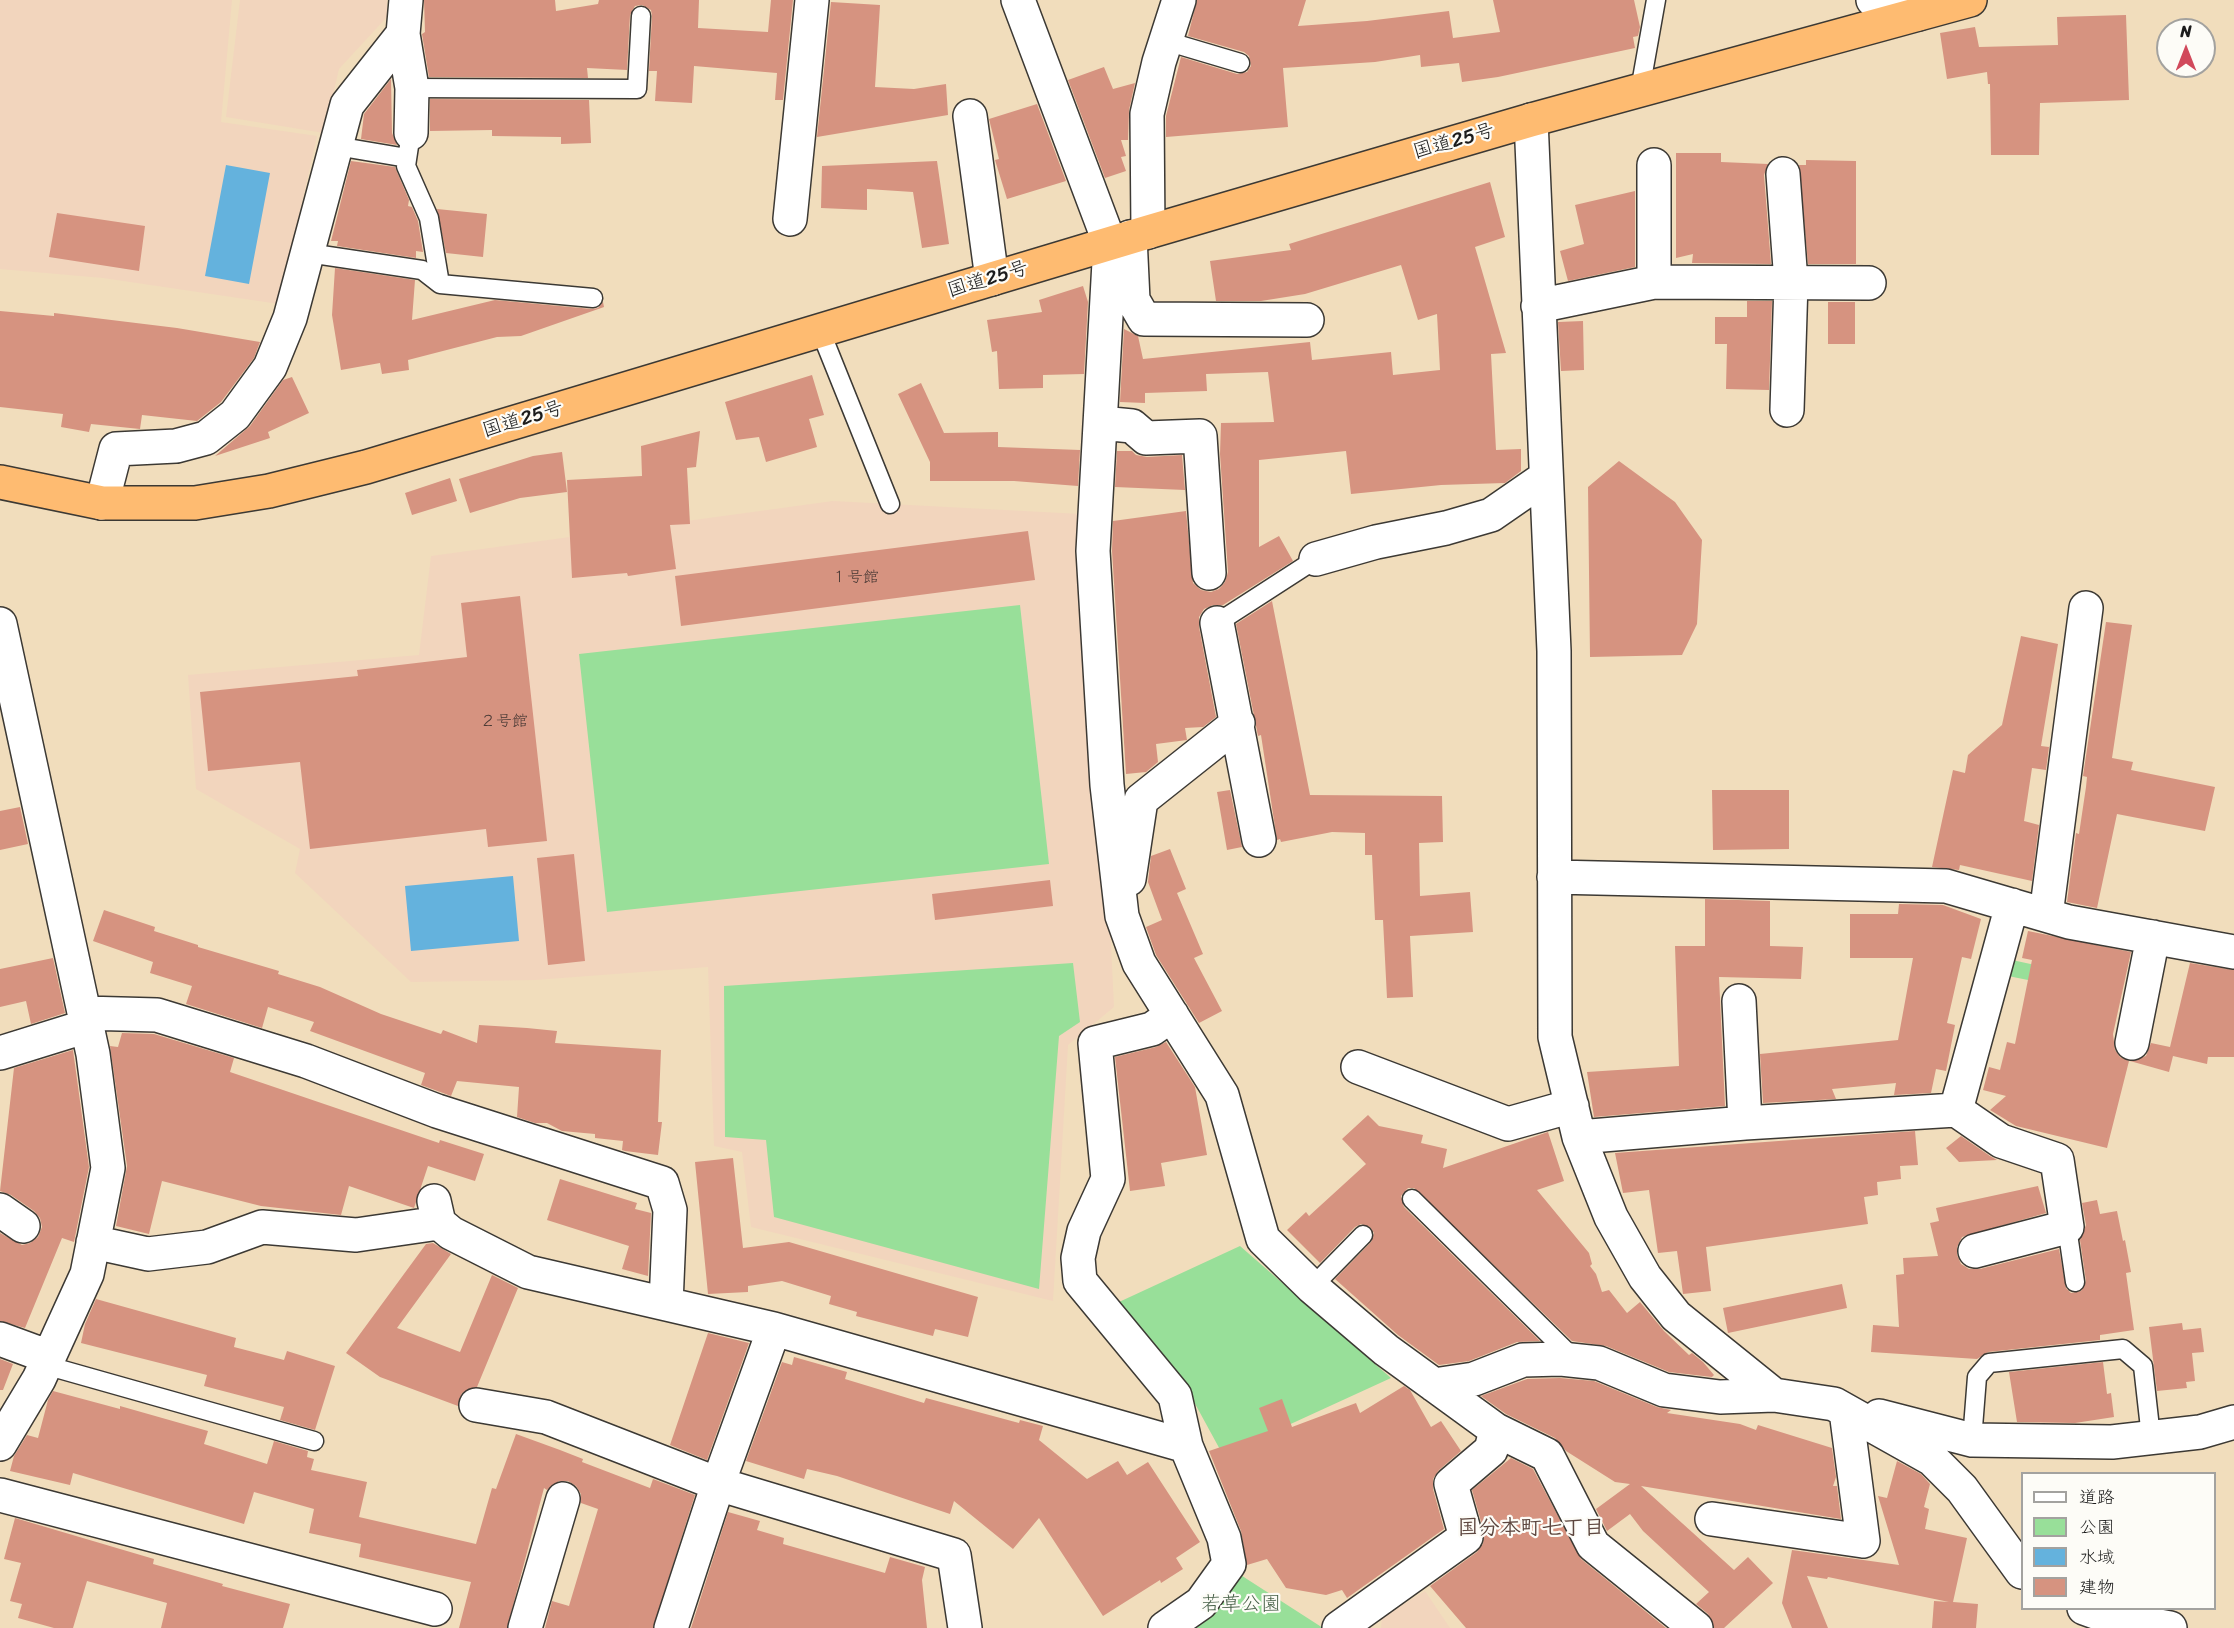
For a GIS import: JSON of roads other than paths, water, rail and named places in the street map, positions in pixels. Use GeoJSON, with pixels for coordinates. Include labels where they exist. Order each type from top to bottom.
{"type":"FeatureCollection","features":[{"type":"Feature","properties":{"kind":"highway","name":"国道25号"},"geometry":{"type":"LineString","coordinates":[[0,482],[102,503],[195,503],[269,491],[366,467],[1129,238],[1532,120],[1970,0]]}},
{"type":"Feature","properties":{"kind":"street"},"geometry":{"type":"LineString","coordinates":[[406,0],[403,34],[412,88],[409,146]]}},
{"type":"Feature","properties":{"kind":"street"},"geometry":{"type":"LineString","coordinates":[[790,219],[812,0]]}},
{"type":"Feature","properties":{"kind":"street"},"geometry":{"type":"LineString","coordinates":[[1018,0],[1129,238],[1133,300],[1144,319],[1307,320]]}},
{"type":"Feature","properties":{"kind":"street"},"geometry":{"type":"LineString","coordinates":[[1179,0],[1147,114],[1101,423],[1093,551],[1107,784],[1122,916],[1138,963],[1222,1095],[1263,1239],[1312,1287],[1386,1350],[1496,1430],[1547,1455],[1593,1545],[1696,1628]]}},
{"type":"Feature","properties":{"kind":"street"},"geometry":{"type":"LineString","coordinates":[[1873,0],[1918,14]]}},
{"type":"Feature","properties":{"kind":"street"},"geometry":{"type":"LineString","coordinates":[[102,503],[116,449],[176,446],[206,438],[235,415],[270,367],[290,318],[347,105],[403,34]]}},
{"type":"Feature","properties":{"kind":"street"},"geometry":{"type":"LineString","coordinates":[[970,117],[992,279]]}},
{"type":"Feature","properties":{"kind":"street"},"geometry":{"type":"LineString","coordinates":[[1532,120],[1554,651],[1555,1037],[1579,1137],[1611,1217],[1645,1277],[1676,1316],[1774,1395]]}},
{"type":"Feature","properties":{"kind":"street"},"geometry":{"type":"LineString","coordinates":[[1654,165],[1654,282]]}},
{"type":"Feature","properties":{"kind":"street"},"geometry":{"type":"LineString","coordinates":[[1783,174],[1791,282],[1787,410]]}},
{"type":"Feature","properties":{"kind":"street"},"geometry":{"type":"LineString","coordinates":[[1538,306],[1654,282],[1869,283]]}},
{"type":"Feature","properties":{"kind":"street"},"geometry":{"type":"LineString","coordinates":[[1101,423],[1132,426],[1146,438],[1200,436],[1209,573]]}},
{"type":"Feature","properties":{"kind":"street"},"geometry":{"type":"LineString","coordinates":[[1316,559],[1376,542],[1446,528],[1491,515],[1546,477]]}},
{"type":"Feature","properties":{"kind":"street"},"geometry":{"type":"LineString","coordinates":[[2046,915],[2086,608]]}},
{"type":"Feature","properties":{"kind":"street"},"geometry":{"type":"LineString","coordinates":[[1217,623],[1260,840]]}},
{"type":"Feature","properties":{"kind":"street"},"geometry":{"type":"LineString","coordinates":[[0,624],[86,1019],[108,1168],[87,1274],[47,1361],[0,1444]]}},
{"type":"Feature","properties":{"kind":"street"},"geometry":{"type":"LineString","coordinates":[[1122,916],[1142,800],[1238,723]]}},
{"type":"Feature","properties":{"kind":"street"},"geometry":{"type":"LineString","coordinates":[[1554,877],[1946,886],[2070,922],[2234,952]]}},
{"type":"Feature","properties":{"kind":"street"},"geometry":{"type":"LineString","coordinates":[[1956,1110],[2012,904]]}},
{"type":"Feature","properties":{"kind":"street"},"geometry":{"type":"LineString","coordinates":[[2132,1043],[2153,937]]}},
{"type":"Feature","properties":{"kind":"street"},"geometry":{"type":"LineString","coordinates":[[1739,1001],[1745,1123]]}},
{"type":"Feature","properties":{"kind":"street"},"geometry":{"type":"LineString","coordinates":[[0,1053],[86,1019],[157,1015],[306,1061],[437,1111],[662,1183],[670,1210],[666,1304]]}},
{"type":"Feature","properties":{"kind":"street"},"geometry":{"type":"LineString","coordinates":[[1165,1628],[1201,1603],[1229,1563],[1224,1538],[1186,1446],[1175,1396],[1080,1281],[1078,1258],[1084,1231],[1108,1179],[1095,1043],[1152,1029],[1172,1016]]}},
{"type":"Feature","properties":{"kind":"street"},"geometry":{"type":"LineString","coordinates":[[1358,1067],[1508,1124],[1572,1106]]}},
{"type":"Feature","properties":{"kind":"street"},"geometry":{"type":"LineString","coordinates":[[1579,1137],[1745,1123],[1956,1110],[2001,1141],[2057,1160],[2067,1227],[1975,1251]]}},
{"type":"Feature","properties":{"kind":"street"},"geometry":{"type":"LineString","coordinates":[[93,1242],[148,1254],[207,1247],[262,1227],[356,1235],[436,1212],[451,1233],[528,1272],[774,1329],[1186,1446]]}},
{"type":"Feature","properties":{"kind":"street"},"geometry":{"type":"LineString","coordinates":[[671,1628],[718,1484],[774,1329]]}},
{"type":"Feature","properties":{"kind":"street"},"geometry":{"type":"LineString","coordinates":[[0,1339],[47,1361]]}},
{"type":"Feature","properties":{"kind":"street"},"geometry":{"type":"LineString","coordinates":[[1434,1385],[1474,1380],[1523,1360],[1576,1361],[1599,1363],[1664,1390],[1720,1397],[1774,1395],[1840,1408],[1972,1440],[2112,1442],[2200,1432],[2234,1422]]}},
{"type":"Feature","properties":{"kind":"street"},"geometry":{"type":"LineString","coordinates":[[476,1405],[546,1417],[718,1484],[954,1555],[965,1628]]}},
{"type":"Feature","properties":{"kind":"street"},"geometry":{"type":"LineString","coordinates":[[1712,1519],[1863,1541],[1840,1408]]}},
{"type":"Feature","properties":{"kind":"street"},"geometry":{"type":"LineString","coordinates":[[1840,1408],[1932,1459],[1962,1489],[2021,1571]]}},
{"type":"Feature","properties":{"kind":"street"},"geometry":{"type":"LineString","coordinates":[[1349,1625],[1466,1537],[1451,1484],[1491,1450],[1496,1430]]}},
{"type":"Feature","properties":{"kind":"street"},"geometry":{"type":"LineString","coordinates":[[0,1495],[435,1609]]}},
{"type":"Feature","properties":{"kind":"street"},"geometry":{"type":"LineString","coordinates":[[525,1628],[562,1500]]}},
{"type":"Feature","properties":{"kind":"street"},"geometry":{"type":"LineString","coordinates":[[2090,1610],[2109,1617],[2170,1628]]}},
{"type":"Feature","properties":{"kind":"lane"},"geometry":{"type":"LineString","coordinates":[[1640,90],[1656,0]]}},
{"type":"Feature","properties":{"kind":"lane"},"geometry":{"type":"LineString","coordinates":[[412,88],[637,89],[641,16]]}},
{"type":"Feature","properties":{"kind":"lane"},"geometry":{"type":"LineString","coordinates":[[1166,41],[1240,63]]}},
{"type":"Feature","properties":{"kind":"lane"},"geometry":{"type":"LineString","coordinates":[[336,146],[409,146],[406,166],[429,218],[440,284]]}},
{"type":"Feature","properties":{"kind":"lane"},"geometry":{"type":"LineString","coordinates":[[308,253],[422,270],[440,284],[593,298]]}},
{"type":"Feature","properties":{"kind":"lane"},"geometry":{"type":"LineString","coordinates":[[820,330],[890,504]]}},
{"type":"Feature","properties":{"kind":"lane"},"geometry":{"type":"LineString","coordinates":[[1217,623],[1316,559]]}},
{"type":"Feature","properties":{"kind":"lane"},"geometry":{"type":"LineString","coordinates":[[1412,1199],[1576,1361]]}},
{"type":"Feature","properties":{"kind":"lane"},"geometry":{"type":"LineString","coordinates":[[2067,1227],[2075,1282]]}},
{"type":"Feature","properties":{"kind":"lane"},"geometry":{"type":"LineString","coordinates":[[1312,1287],[1363,1235]]}},
{"type":"Feature","properties":{"kind":"lane"},"geometry":{"type":"LineString","coordinates":[[1972,1440],[1977,1377],[1989,1363],[2123,1349],[2143,1366],[2151,1437]]}},
{"type":"Feature","properties":{"kind":"lane"},"geometry":{"type":"LineString","coordinates":[[47,1361],[314,1440]]}},
{"type":"Feature","properties":{"kind":"water"},"geometry":{"type":"Polygon","coordinates":[[[226,165],[270,173],[249,284],[205,276],[226,165]]]}},
{"type":"Feature","properties":{"kind":"water"},"geometry":{"type":"Polygon","coordinates":[[[513,876],[519,941],[411,951],[405,886],[513,876]]]}},
{"type":"Feature","properties":{"kind":"district","name":"国分本町七丁目"},"geometry":{"type":"Point","coordinates":[1531,1529]}},
{"type":"Feature","properties":{"kind":"park label","name":"若草公園"},"geometry":{"type":"Point","coordinates":[1241,1605]}}]}
